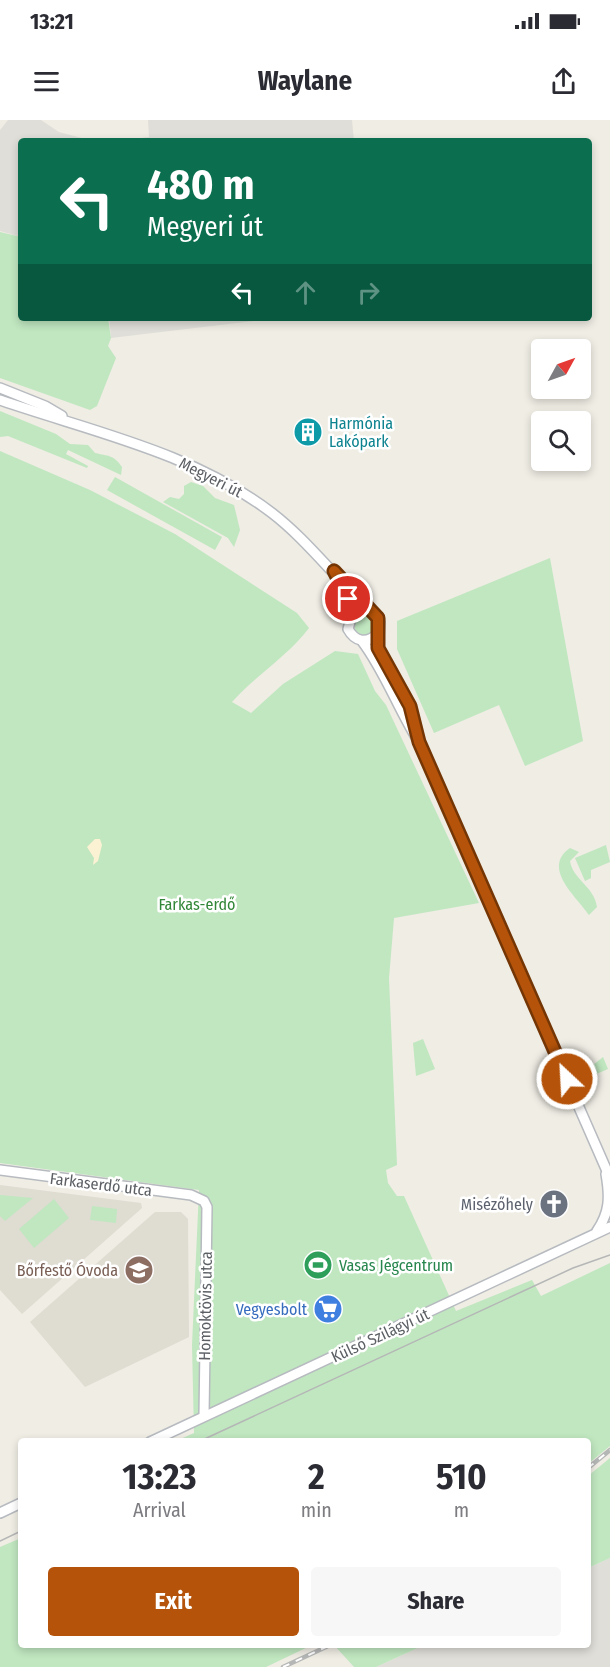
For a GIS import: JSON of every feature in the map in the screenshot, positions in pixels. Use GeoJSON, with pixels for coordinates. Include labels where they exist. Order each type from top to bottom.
{"type":"FeatureCollection","features":[{"type":"Feature","properties":{"kind":"main road","name":"Megyeri út"},"geometry":{"type":"LineString","coordinates":[[0,388],[45,406],[66,419]]}},
{"type":"Feature","properties":{"kind":"main road","name":"Megyeri út"},"geometry":{"type":"LineString","coordinates":[[0,400],[66,419],[185,462],[233,486],[273,513],[334,571],[368,610],[378,618],[378,648],[410,706],[419,742]]}},
{"type":"Feature","properties":{"kind":"main road","name":"Megyeri út"},"geometry":{"type":"LineString","coordinates":[[334,571],[348,599],[352,615],[348,629],[352,635],[362,641],[378,665],[400,711],[419,742],[610,1178]]}},
{"type":"Feature","properties":{"kind":"main road"},"geometry":{"type":"LineString","coordinates":[[352,615],[359,610],[368,610]]}},
{"type":"Feature","properties":{"kind":"main road"},"geometry":{"type":"LineString","coordinates":[[362,641],[377,634]]}},
{"type":"Feature","properties":{"kind":"main road","name":"Farkaserdő utca"},"geometry":{"type":"LineString","coordinates":[[0,1170],[202,1199]]}},
{"type":"Feature","properties":{"kind":"main road"},"geometry":{"type":"LineString","coordinates":[[596,1233],[608,1215],[608,1171]]}},
{"type":"Feature","properties":{"kind":"main road","name":"Homoktövis utca"},"geometry":{"type":"LineString","coordinates":[[202,1199],[207,1207],[204,1416]]}},
{"type":"Feature","properties":{"kind":"main road","name":"Külső Szilágyi út"},"geometry":{"type":"LineString","coordinates":[[158,1438],[610,1227]]}},
{"type":"Feature","properties":{"kind":"main road"},"geometry":{"type":"LineString","coordinates":[[0,1513],[18,1504]]}},
{"type":"Feature","properties":{"kind":"shaded area"},"geometry":{"type":"Polygon","coordinates":[[[8,120],[41,120],[59,132],[82,138],[18,138],[18,236],[0,231],[0,130],[8,120]]]}},
{"type":"Feature","properties":{"kind":"shaded area"},"geometry":{"type":"Polygon","coordinates":[[[148,120],[352,120],[354,138],[142,138],[149,137],[148,120]]]}},
{"type":"Feature","properties":{"kind":"shaded area"},"geometry":{"type":"Polygon","coordinates":[[[109,321],[255,321],[111,338],[109,321]]]}},
{"type":"Feature","properties":{"kind":"shaded area"},"geometry":{"type":"Polygon","coordinates":[[[0,1185],[141,1203],[142,1208],[22,1314],[0,1290],[0,1185]]]}},
{"type":"Feature","properties":{"kind":"shaded area","name":"Bőrfestő Óvoda"},"geometry":{"type":"Polygon","coordinates":[[[155,1212],[181,1212],[188,1219],[189,1337],[85,1387],[30,1322],[155,1212]]]}},
{"type":"Feature","properties":{"kind":"shaded area"},"geometry":{"type":"Polygon","coordinates":[[[610,1558],[610,1667],[376,1667],[418,1648],[591,1648],[591,1567],[610,1558]]]}},
{"type":"Feature","properties":{"kind":"green space"},"geometry":{"type":"Polygon","coordinates":[[[0,232],[18,236],[18,321],[108,321],[111,338],[108,346],[116,358],[97,406],[90,410],[0,378],[0,232]]]}},
{"type":"Feature","properties":{"kind":"green space"},"geometry":{"type":"Polygon","coordinates":[[[0,411],[56,434],[70,444],[88,445],[95,453],[113,458],[122,467],[121,475],[68,450],[66,454],[88,466],[87,468],[8,436],[0,437],[0,411]]]}},
{"type":"Feature","properties":{"kind":"green space","name":"Farkas-erdő"},"geometry":{"type":"Polygon","coordinates":[[[0,451],[90,490],[175,534],[297,613],[309,628],[291,648],[232,702],[251,713],[283,684],[335,651],[358,654],[375,691],[386,705],[479,903],[394,918],[389,978],[397,1165],[386,1170],[388,1183],[397,1196],[404,1196],[456,1311],[532,1280],[541,1296],[610,1263],[610,1446],[591,1462],[591,1438],[183,1438],[194,1433],[192,1345],[199,1190],[0,1163],[0,451]]]}},
{"type":"Feature","properties":{"kind":"green space"},"geometry":{"type":"Polygon","coordinates":[[[115,477],[222,537],[215,550],[107,490],[115,477]]]}},
{"type":"Feature","properties":{"kind":"green space"},"geometry":{"type":"Polygon","coordinates":[[[191,482],[203,486],[215,498],[234,505],[240,530],[234,547],[228,538],[163,502],[170,497],[179,499],[184,494],[184,486],[191,482]]]}},
{"type":"Feature","properties":{"kind":"green space"},"geometry":{"type":"Polygon","coordinates":[[[550,558],[583,741],[525,766],[499,705],[434,733],[397,649],[397,621],[550,558]]]}},
{"type":"Feature","properties":{"kind":"green space"},"geometry":{"type":"Polygon","coordinates":[[[364,615],[371,618],[374,625],[371,632],[364,635],[357,632],[354,625],[357,618],[364,615]]]}},
{"type":"Feature","properties":{"kind":"green space"},"geometry":{"type":"Polygon","coordinates":[[[606,845],[610,862],[591,870],[591,878],[585,881],[575,858],[606,845]]]}},
{"type":"Feature","properties":{"kind":"green space"},"geometry":{"type":"Polygon","coordinates":[[[570,848],[579,852],[570,861],[572,868],[592,894],[597,907],[589,915],[570,891],[560,873],[559,864],[562,856],[570,848]]]}},
{"type":"Feature","properties":{"kind":"green space"},"geometry":{"type":"Polygon","coordinates":[[[423,1039],[435,1069],[416,1076],[413,1043],[423,1039]]]}},
{"type":"Feature","properties":{"kind":"green space"},"geometry":{"type":"Polygon","coordinates":[[[603,1057],[608,1069],[585,1079],[581,1065],[593,1065],[603,1057]]]}},
{"type":"Feature","properties":{"kind":"green space"},"geometry":{"type":"Polygon","coordinates":[[[0,1195],[33,1198],[5,1221],[0,1216],[0,1195]]]}},
{"type":"Feature","properties":{"kind":"green space"},"geometry":{"type":"Polygon","coordinates":[[[54,1199],[69,1218],[34,1248],[19,1229],[54,1199]]]}},
{"type":"Feature","properties":{"kind":"green space"},"geometry":{"type":"Polygon","coordinates":[[[92,1206],[117,1209],[116,1223],[90,1220],[92,1206]]]}},
{"type":"Feature","properties":{"kind":"green space"},"geometry":{"type":"Polygon","coordinates":[[[610,1458],[610,1558],[591,1567],[591,1474],[610,1458]]]}},
{"type":"Feature","properties":{"kind":"green space"},"geometry":{"type":"Polygon","coordinates":[[[18,1539],[18,1648],[306,1648],[266,1667],[0,1667],[0,1547],[18,1539]]]}},
{"type":"Feature","properties":{"kind":"green space"},"geometry":{"type":"Polygon","coordinates":[[[337,1648],[418,1648],[376,1667],[354,1667],[337,1648]]]}},
{"type":"Feature","properties":{"kind":"sand"},"geometry":{"type":"Polygon","coordinates":[[[95,839],[100,839],[102,845],[98,861],[93,865],[94,858],[87,847],[95,839]]]}},
{"type":"Feature","properties":{"kind":"tram line"},"geometry":{"type":"LineString","coordinates":[[207,1438],[573,1268],[610,1255]]}},
{"type":"Feature","properties":{"kind":"tram line"},"geometry":{"type":"LineString","coordinates":[[0,1541],[18,1532]]}},
{"type":"Feature","properties":{"kind":"railway"},"geometry":{"type":"LineString","coordinates":[[591,1466],[610,1450]]}},
{"type":"Feature","properties":{"kind":"railway"},"geometry":{"type":"LineString","coordinates":[[283,1667],[324,1648]]}},
{"type":"Feature","properties":{"kind":"place","name":"Harmónia Lakópark"},"geometry":{"type":"Point","coordinates":[308,432]}},
{"type":"Feature","properties":{"kind":"place","name":"Misézőhely"},"geometry":{"type":"Point","coordinates":[554,1204]}},
{"type":"Feature","properties":{"kind":"place","name":"Vasas Jégcentrum"},"geometry":{"type":"Point","coordinates":[318,1265]}},
{"type":"Feature","properties":{"kind":"place","name":"Bőrfestő Óvoda"},"geometry":{"type":"Point","coordinates":[139,1270]}},
{"type":"Feature","properties":{"kind":"place","name":"Vegyesbolt"},"geometry":{"type":"Point","coordinates":[328,1309]}},
{"type":"Feature","properties":{"kind":"route"},"geometry":{"type":"LineString","coordinates":[[348,599],[334,571],[368,610],[376,614],[380,622],[377,634],[378,648],[410,706],[419,742],[567,1079]]}}]}
